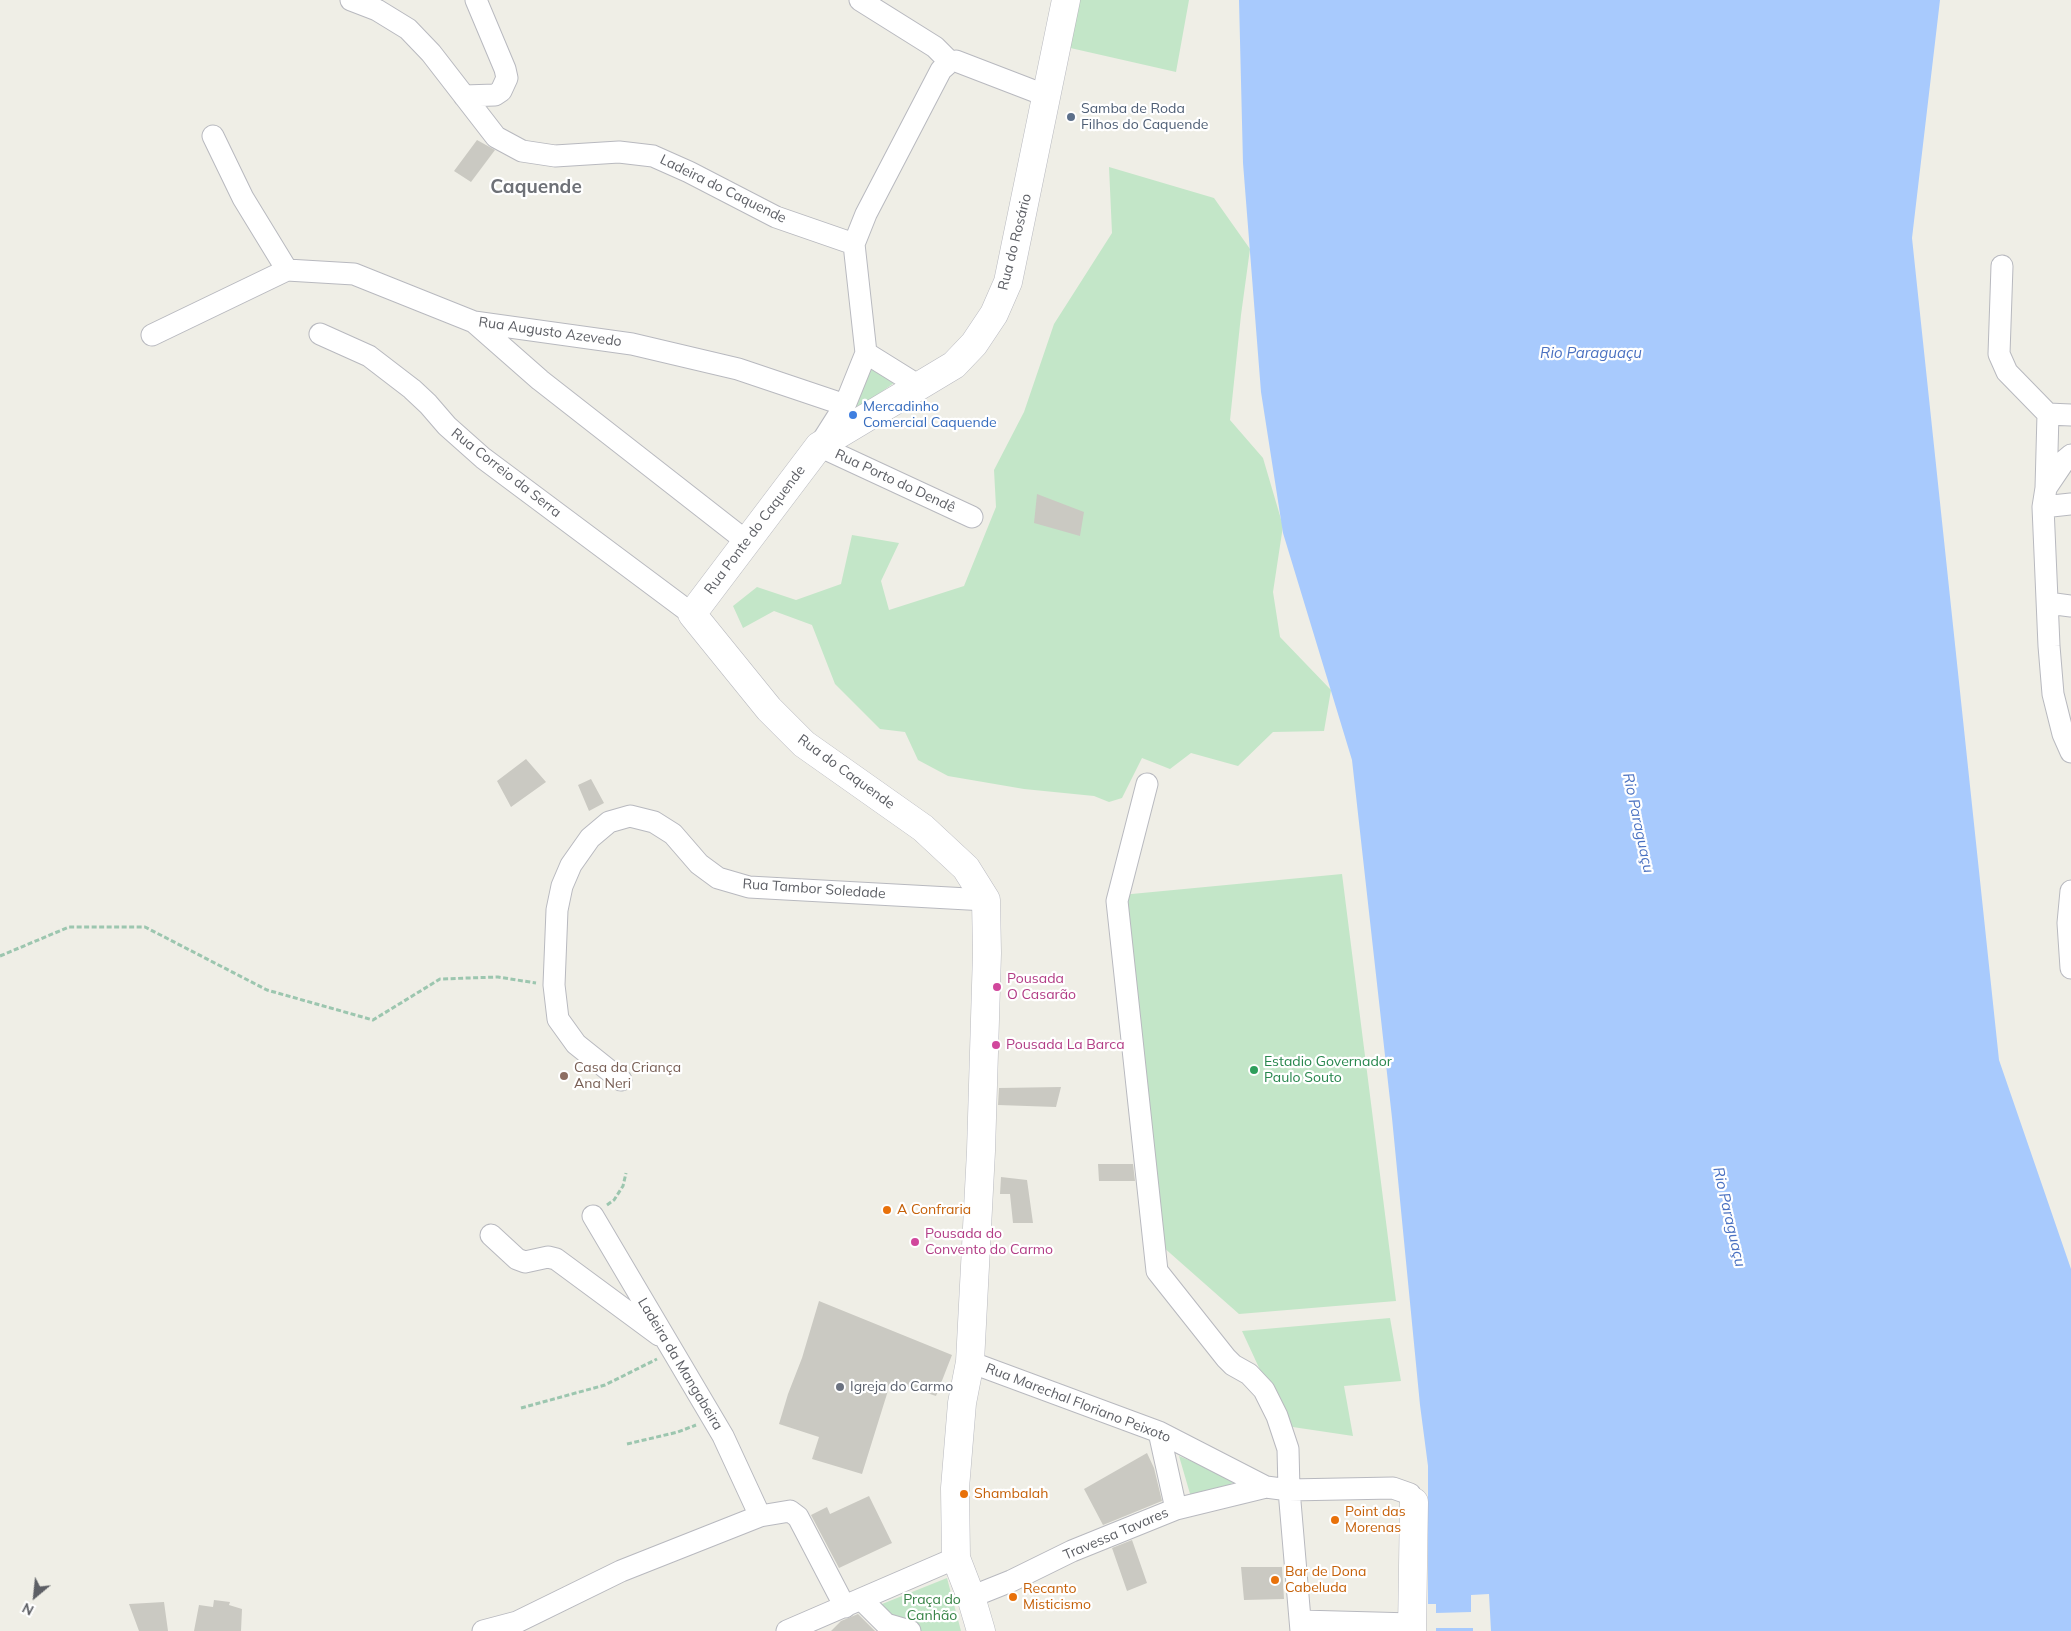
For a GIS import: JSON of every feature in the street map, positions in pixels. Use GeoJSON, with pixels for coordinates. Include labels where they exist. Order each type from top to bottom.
{"type":"FeatureCollection","features":[{"type":"Feature","properties":{"kind":"street","name":"Ladeira do Caquende"},"geometry":{"type":"LineString","coordinates":[[351,0],[377,10],[408,29],[431,53],[496,137],[522,150],[555,156],[619,152],[653,156],[689,172],[776,217],[854,244]]}},
{"type":"Feature","properties":{"kind":"street"},"geometry":{"type":"LineString","coordinates":[[464,96],[495,95],[501,91],[506,78],[488,26],[476,0]]}},
{"type":"Feature","properties":{"kind":"street"},"geometry":{"type":"LineString","coordinates":[[860,0],[934,47],[953,62],[1047,96]]}},
{"type":"Feature","properties":{"kind":"street","name":"Rua do Rosário"},"geometry":{"type":"LineString","coordinates":[[819,446],[954,365],[974,344],[994,314],[1008,282],[1066,0]]}},
{"type":"Feature","properties":{"kind":"street"},"geometry":{"type":"LineString","coordinates":[[819,446],[845,405],[866,353],[854,244],[866,214],[941,70],[953,62]]}},
{"type":"Feature","properties":{"kind":"street"},"geometry":{"type":"LineString","coordinates":[[152,335],[287,270],[243,198],[213,136]]}},
{"type":"Feature","properties":{"kind":"street"},"geometry":{"type":"LineString","coordinates":[[2002,266],[1999,354],[2008,372],[2048,414],[2045,498],[2053,694],[2063,734],[2071,751]]}},
{"type":"Feature","properties":{"kind":"street","name":"Rua Augusto Azevedo"},"geometry":{"type":"LineString","coordinates":[[287,270],[354,274],[474,322],[632,344],[738,369],[845,405]]}},
{"type":"Feature","properties":{"kind":"street"},"geometry":{"type":"LineString","coordinates":[[474,322],[540,380],[746,541]]}},
{"type":"Feature","properties":{"kind":"street","name":"Rua Correio da Serra"},"geometry":{"type":"LineString","coordinates":[[320,334],[368,356],[405,383],[428,404],[447,426],[483,458],[692,614]]}},
{"type":"Feature","properties":{"kind":"street"},"geometry":{"type":"LineString","coordinates":[[866,353],[919,386]]}},
{"type":"Feature","properties":{"kind":"street"},"geometry":{"type":"LineString","coordinates":[[2048,414],[2071,414]]}},
{"type":"Feature","properties":{"kind":"street","name":"Rua Ponte do Caquende"},"geometry":{"type":"LineString","coordinates":[[692,614],[819,446]]}},
{"type":"Feature","properties":{"kind":"street","name":"Rua Porto do Dendê"},"geometry":{"type":"LineString","coordinates":[[819,446],[972,517]]}},
{"type":"Feature","properties":{"kind":"street"},"geometry":{"type":"LineString","coordinates":[[2045,498],[2064,460],[2071,455]]}},
{"type":"Feature","properties":{"kind":"street"},"geometry":{"type":"LineString","coordinates":[[2045,498],[2071,504]]}},
{"type":"Feature","properties":{"kind":"street"},"geometry":{"type":"LineString","coordinates":[[2048,603],[2071,606]]}},
{"type":"Feature","properties":{"kind":"street","name":"Rua do Caquende"},"geometry":{"type":"LineString","coordinates":[[692,614],[768,709],[804,744],[923,828],[966,868],[986,900]]}},
{"type":"Feature","properties":{"kind":"street"},"geometry":{"type":"LineString","coordinates":[[1147,784],[1117,900],[1157,1271],[1226,1358],[1233,1365],[1249,1374],[1264,1390],[1277,1416],[1288,1449],[1289,1490],[1301,1626],[1412,1627],[1414,1502],[1410,1494],[1393,1488],[1289,1490],[1266,1488]]}},
{"type":"Feature","properties":{"kind":"street","name":"Rua Tambor Soledade"},"geometry":{"type":"LineString","coordinates":[[621,1080],[576,1044],[558,1019],[554,985],[557,910],[562,886],[571,865],[590,838],[609,822],[630,816],[654,822],[673,834],[699,864],[718,878],[749,887],[986,900]]}},
{"type":"Feature","properties":{"kind":"street"},"geometry":{"type":"LineString","coordinates":[[2071,891],[2068,923],[2071,968]]}},
{"type":"Feature","properties":{"kind":"street"},"geometry":{"type":"LineString","coordinates":[[982,1631],[956,1558],[955,1488],[962,1403],[970,1362],[981,1151],[987,953],[986,900]]}},
{"type":"Feature","properties":{"kind":"street","name":"Ladeira da Mangabeira"},"geometry":{"type":"LineString","coordinates":[[593,1216],[723,1436],[760,1516]]}},
{"type":"Feature","properties":{"kind":"street"},"geometry":{"type":"LineString","coordinates":[[491,1235],[517,1259],[525,1262],[548,1257],[556,1258],[670,1346]]}},
{"type":"Feature","properties":{"kind":"street","name":"Rua Marechal Floriano Peixoto"},"geometry":{"type":"LineString","coordinates":[[970,1362],[1159,1432],[1266,1488]]}},
{"type":"Feature","properties":{"kind":"street"},"geometry":{"type":"LineString","coordinates":[[1159,1432],[1176,1509]]}},
{"type":"Feature","properties":{"kind":"street","name":"Travessa Tavares"},"geometry":{"type":"LineString","coordinates":[[971,1597],[1011,1581],[1072,1551],[1176,1509],[1266,1488]]}},
{"type":"Feature","properties":{"kind":"street"},"geometry":{"type":"LineString","coordinates":[[483,1631],[517,1622],[621,1571],[760,1516],[790,1511],[798,1517],[854,1604],[884,1628],[910,1631]]}},
{"type":"Feature","properties":{"kind":"street"},"geometry":{"type":"LineString","coordinates":[[787,1631],[854,1604],[956,1558]]}},
{"type":"Feature","properties":{"kind":"path"},"geometry":{"type":"LineString","coordinates":[[0,956],[69,927],[146,927],[267,990],[373,1020],[440,979],[498,977],[554,985]]}},
{"type":"Feature","properties":{"kind":"path"},"geometry":{"type":"LineString","coordinates":[[593,1216],[614,1200],[623,1186],[626,1172]]}},
{"type":"Feature","properties":{"kind":"path"},"geometry":{"type":"LineString","coordinates":[[521,1408],[605,1385],[670,1346]]}},
{"type":"Feature","properties":{"kind":"path"},"geometry":{"type":"LineString","coordinates":[[627,1444],[678,1432],[712,1418]]}},
{"type":"Feature","properties":{"kind":"green space"},"geometry":{"type":"Polygon","coordinates":[[[1075,0],[1189,0],[1176,72],[1066,47],[1075,0]]]}},
{"type":"Feature","properties":{"kind":"green space"},"geometry":{"type":"Polygon","coordinates":[[[1109,167],[1214,198],[1250,249],[1230,420],[1263,458],[1283,526],[1273,592],[1280,637],[1331,690],[1324,731],[1273,732],[1238,766],[1191,753],[1170,769],[1142,758],[1122,798],[1109,802],[1094,796],[1024,789],[948,776],[918,760],[905,732],[880,729],[835,684],[812,625],[774,611],[743,628],[733,606],[757,587],[796,600],[841,584],[852,535],[899,543],[881,581],[889,610],[964,586],[996,507],[994,470],[1024,412],[1054,324],[1112,233],[1109,167]]]}},
{"type":"Feature","properties":{"kind":"green space"},"geometry":{"type":"Polygon","coordinates":[[[872,366],[898,380],[852,413],[872,366]]]}},
{"type":"Feature","properties":{"kind":"green space","name":"Estadio Governador Paulo Souto"},"geometry":{"type":"Polygon","coordinates":[[[1342,874],[1396,1301],[1239,1314],[1162,1246],[1121,895],[1342,874]]]}},
{"type":"Feature","properties":{"kind":"green space"},"geometry":{"type":"Polygon","coordinates":[[[1390,1318],[1401,1381],[1344,1386],[1353,1436],[1286,1426],[1242,1331],[1390,1318]]]}},
{"type":"Feature","properties":{"kind":"green space"},"geometry":{"type":"Polygon","coordinates":[[[1179,1456],[1238,1480],[1193,1504],[1179,1456]]]}},
{"type":"Feature","properties":{"kind":"green space","name":"Praça do Canhão"},"geometry":{"type":"Polygon","coordinates":[[[947,1578],[961,1631],[920,1631],[872,1608],[947,1578]]]}},
{"type":"Feature","properties":{"kind":"water","name":"Rio Paraguaçu"},"geometry":{"type":"Polygon","coordinates":[[[1239,0],[1940,0],[1912,238],[1999,1060],[2071,1269],[2071,1631],[1428,1631],[1428,1466],[1352,760],[1283,533],[1261,392],[1243,163],[1239,0]]]}},
{"type":"Feature","properties":{"kind":"pier"},"geometry":{"type":"Polygon","coordinates":[[[1489,1594],[1491,1631],[1473,1631],[1473,1628],[1436,1628],[1436,1631],[1425,1631],[1426,1604],[1436,1604],[1436,1613],[1471,1612],[1471,1595],[1489,1594]]]}},
{"type":"Feature","properties":{"kind":"building"},"geometry":{"type":"Polygon","coordinates":[[[477,140],[495,150],[471,182],[454,171],[477,140]]]}},
{"type":"Feature","properties":{"kind":"building"},"geometry":{"type":"Polygon","coordinates":[[[1037,494],[1084,512],[1080,536],[1034,523],[1037,494]]]}},
{"type":"Feature","properties":{"kind":"building"},"geometry":{"type":"Polygon","coordinates":[[[526,759],[546,782],[511,807],[497,781],[526,759]]]}},
{"type":"Feature","properties":{"kind":"building"},"geometry":{"type":"Polygon","coordinates":[[[591,779],[604,803],[589,811],[578,785],[591,779]]]}},
{"type":"Feature","properties":{"kind":"building"},"geometry":{"type":"Polygon","coordinates":[[[1061,1087],[1056,1107],[998,1105],[999,1088],[1061,1087]]]}},
{"type":"Feature","properties":{"kind":"building"},"geometry":{"type":"Polygon","coordinates":[[[1098,1164],[1133,1164],[1135,1181],[1099,1181],[1098,1164]]]}},
{"type":"Feature","properties":{"kind":"building"},"geometry":{"type":"Polygon","coordinates":[[[1001,1177],[1027,1180],[1033,1223],[1013,1223],[1010,1194],[1000,1194],[1001,1177]]]}},
{"type":"Feature","properties":{"kind":"building","name":"Igreja do Carmo"},"geometry":{"type":"Polygon","coordinates":[[[819,1301],[952,1355],[936,1396],[891,1381],[862,1474],[812,1459],[819,1437],[779,1424],[819,1301]]]}},
{"type":"Feature","properties":{"kind":"building"},"geometry":{"type":"Polygon","coordinates":[[[1147,1453],[1154,1468],[1162,1501],[1103,1525],[1084,1489],[1147,1453]]]}},
{"type":"Feature","properties":{"kind":"building"},"geometry":{"type":"Polygon","coordinates":[[[869,1496],[892,1543],[839,1568],[811,1515],[827,1507],[830,1514],[869,1496]]]}},
{"type":"Feature","properties":{"kind":"building"},"geometry":{"type":"Polygon","coordinates":[[[1132,1540],[1147,1583],[1127,1591],[1112,1548],[1132,1540]]]}},
{"type":"Feature","properties":{"kind":"building"},"geometry":{"type":"Polygon","coordinates":[[[1241,1567],[1282,1567],[1284,1599],[1244,1600],[1241,1567]]]}},
{"type":"Feature","properties":{"kind":"building"},"geometry":{"type":"Polygon","coordinates":[[[214,1600],[230,1602],[229,1605],[242,1609],[241,1631],[194,1631],[199,1605],[213,1607],[214,1600]]]}},
{"type":"Feature","properties":{"kind":"building"},"geometry":{"type":"Polygon","coordinates":[[[164,1602],[168,1631],[139,1631],[129,1604],[164,1602]]]}},
{"type":"Feature","properties":{"kind":"building"},"geometry":{"type":"Polygon","coordinates":[[[858,1614],[875,1631],[831,1631],[841,1621],[858,1614]]]}},
{"type":"Feature","properties":{"kind":"place","name":"Samba de Roda Filhos do Caquende"},"geometry":{"type":"Point","coordinates":[1071,117]}},
{"type":"Feature","properties":{"kind":"place","name":"Mercadinho Comercial Caquende"},"geometry":{"type":"Point","coordinates":[853,415]}},
{"type":"Feature","properties":{"kind":"place","name":"Pousada O Casarão"},"geometry":{"type":"Point","coordinates":[997,987]}},
{"type":"Feature","properties":{"kind":"place","name":"Pousada La Barca"},"geometry":{"type":"Point","coordinates":[996,1045]}},
{"type":"Feature","properties":{"kind":"place","name":"Estadio Governador Paulo Souto"},"geometry":{"type":"Point","coordinates":[1254,1070]}},
{"type":"Feature","properties":{"kind":"place","name":"Casa da Criança Ana Neri"},"geometry":{"type":"Point","coordinates":[564,1076]}},
{"type":"Feature","properties":{"kind":"place","name":"A Confraria"},"geometry":{"type":"Point","coordinates":[887,1210]}},
{"type":"Feature","properties":{"kind":"place","name":"Pousada do Convento do Carmo"},"geometry":{"type":"Point","coordinates":[915,1242]}},
{"type":"Feature","properties":{"kind":"place","name":"Igreja do Carmo"},"geometry":{"type":"Point","coordinates":[840,1387]}},
{"type":"Feature","properties":{"kind":"place","name":"Shambalah"},"geometry":{"type":"Point","coordinates":[964,1494]}},
{"type":"Feature","properties":{"kind":"place","name":"Point das Morenas"},"geometry":{"type":"Point","coordinates":[1335,1520]}},
{"type":"Feature","properties":{"kind":"place","name":"Bar de Dona Cabeluda"},"geometry":{"type":"Point","coordinates":[1275,1580]}},
{"type":"Feature","properties":{"kind":"place","name":"Recanto Misticismo"},"geometry":{"type":"Point","coordinates":[1013,1597]}},
{"type":"Feature","properties":{"kind":"district","name":"Caquende"},"geometry":{"type":"Point","coordinates":[536,187]}}]}
